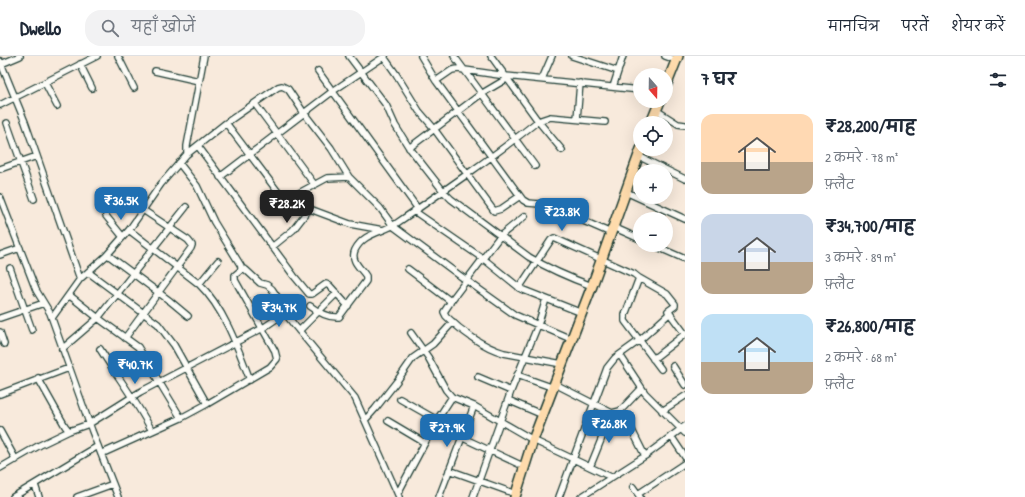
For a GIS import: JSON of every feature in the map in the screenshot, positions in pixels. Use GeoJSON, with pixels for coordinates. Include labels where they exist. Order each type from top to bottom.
{"type":"FeatureCollection","features":[{"type":"Feature","properties":{"kind":"main road"},"geometry":{"type":"LineString","coordinates":[[673,68],[677,58]]}},
{"type":"Feature","properties":{"kind":"main road"},"geometry":{"type":"LineString","coordinates":[[515,496],[533,440],[555,386],[592,286],[638,156]]}},
{"type":"Feature","properties":{"kind":"street"},"geometry":{"type":"LineString","coordinates":[[20,56],[1,62],[14,98],[25,122],[80,279]]}},
{"type":"Feature","properties":{"kind":"street"},"geometry":{"type":"LineString","coordinates":[[0,105],[97,56]]}},
{"type":"Feature","properties":{"kind":"street"},"geometry":{"type":"LineString","coordinates":[[118,56],[134,88]]}},
{"type":"Feature","properties":{"kind":"street"},"geometry":{"type":"LineString","coordinates":[[187,154],[187,146],[204,56]]}},
{"type":"Feature","properties":{"kind":"street"},"geometry":{"type":"LineString","coordinates":[[349,56],[386,105],[395,125],[409,148],[444,192],[464,210],[537,262],[570,278],[592,286]]}},
{"type":"Feature","properties":{"kind":"street"},"geometry":{"type":"LineString","coordinates":[[421,56],[457,112],[520,196],[528,203],[551,205],[561,208],[572,216],[633,237]]}},
{"type":"Feature","properties":{"kind":"street"},"geometry":{"type":"LineString","coordinates":[[454,56],[535,166]]}},
{"type":"Feature","properties":{"kind":"street"},"geometry":{"type":"LineString","coordinates":[[491,56],[562,150]]}},
{"type":"Feature","properties":{"kind":"street"},"geometry":{"type":"LineString","coordinates":[[542,79],[552,56]]}},
{"type":"Feature","properties":{"kind":"street"},"geometry":{"type":"LineString","coordinates":[[572,56],[618,71]]}},
{"type":"Feature","properties":{"kind":"street"},"geometry":{"type":"LineString","coordinates":[[613,87],[623,56]]}},
{"type":"Feature","properties":{"kind":"street"},"geometry":{"type":"LineString","coordinates":[[665,56],[677,58]]}},
{"type":"Feature","properties":{"kind":"street"},"geometry":{"type":"LineString","coordinates":[[220,177],[333,91],[385,57],[419,111],[494,211],[501,209],[520,196]]}},
{"type":"Feature","properties":{"kind":"street"},"geometry":{"type":"LineString","coordinates":[[80,64],[92,88]]}},
{"type":"Feature","properties":{"kind":"street"},"geometry":{"type":"LineString","coordinates":[[436,81],[452,70],[463,70],[507,77],[542,79],[633,89]]}},
{"type":"Feature","properties":{"kind":"street"},"geometry":{"type":"LineString","coordinates":[[155,71],[199,81]]}},
{"type":"Feature","properties":{"kind":"street"},"geometry":{"type":"LineString","coordinates":[[318,71],[416,210],[483,258],[519,288],[582,313]]}},
{"type":"Feature","properties":{"kind":"street"},"geometry":{"type":"LineString","coordinates":[[409,148],[507,77]]}},
{"type":"Feature","properties":{"kind":"street"},"geometry":{"type":"LineString","coordinates":[[45,83],[57,106]]}},
{"type":"Feature","properties":{"kind":"street"},"geometry":{"type":"LineString","coordinates":[[577,119],[580,83]]}},
{"type":"Feature","properties":{"kind":"street"},"geometry":{"type":"LineString","coordinates":[[52,318],[80,279],[108,255],[123,237],[162,184],[187,154],[226,123],[282,86],[288,89],[304,113],[331,148],[349,177],[380,208],[393,226],[514,315],[572,339]]}},
{"type":"Feature","properties":{"kind":"street"},"geometry":{"type":"LineString","coordinates":[[255,104],[314,184]]}},
{"type":"Feature","properties":{"kind":"street"},"geometry":{"type":"LineString","coordinates":[[661,108],[678,124],[685,125]]}},
{"type":"Feature","properties":{"kind":"street"},"geometry":{"type":"LineString","coordinates":[[310,306],[317,312],[337,317],[341,315],[367,278],[355,262],[354,257],[355,251],[360,242],[366,237],[393,226],[444,192],[538,120],[550,117],[605,122]]}},
{"type":"Feature","properties":{"kind":"street"},"geometry":{"type":"LineString","coordinates":[[7,123],[34,199]]}},
{"type":"Feature","properties":{"kind":"street"},"geometry":{"type":"LineString","coordinates":[[226,123],[278,192],[286,200],[350,224],[383,230]]}},
{"type":"Feature","properties":{"kind":"street"},"geometry":{"type":"LineString","coordinates":[[198,146],[272,247],[309,294],[312,294],[323,284],[326,284],[348,306]]}},
{"type":"Feature","properties":{"kind":"street"},"geometry":{"type":"LineString","coordinates":[[0,169],[37,156]]}},
{"type":"Feature","properties":{"kind":"street"},"geometry":{"type":"LineString","coordinates":[[644,156],[685,179]]}},
{"type":"Feature","properties":{"kind":"street"},"geometry":{"type":"LineString","coordinates":[[179,164],[200,191],[214,222],[241,268],[246,270],[260,283],[267,285],[272,289],[286,313],[299,331],[355,398],[399,495]]}},
{"type":"Feature","properties":{"kind":"street"},"geometry":{"type":"LineString","coordinates":[[286,200],[327,178],[349,177]]}},
{"type":"Feature","properties":{"kind":"street"},"geometry":{"type":"LineString","coordinates":[[626,192],[685,219]]}},
{"type":"Feature","properties":{"kind":"street"},"geometry":{"type":"LineString","coordinates":[[0,197],[36,290],[52,318],[68,368],[118,497]]}},
{"type":"Feature","properties":{"kind":"street"},"geometry":{"type":"LineString","coordinates":[[62,349],[98,318],[186,207]]}},
{"type":"Feature","properties":{"kind":"street"},"geometry":{"type":"LineString","coordinates":[[272,247],[293,230],[310,208]]}},
{"type":"Feature","properties":{"kind":"street"},"geometry":{"type":"LineString","coordinates":[[125,338],[177,268],[192,245],[191,242],[143,210]]}},
{"type":"Feature","properties":{"kind":"street"},"geometry":{"type":"LineString","coordinates":[[106,216],[123,237]]}},
{"type":"Feature","properties":{"kind":"street"},"geometry":{"type":"LineString","coordinates":[[525,216],[500,236],[450,302],[444,314],[452,322],[491,348],[524,357],[562,364]]}},
{"type":"Feature","properties":{"kind":"street"},"geometry":{"type":"LineString","coordinates":[[128,230],[199,284],[213,301],[236,342],[250,380]]}},
{"type":"Feature","properties":{"kind":"street"},"geometry":{"type":"LineString","coordinates":[[519,288],[551,240],[554,238],[634,274],[667,294],[676,305],[668,311],[685,334],[654,359]]}},
{"type":"Feature","properties":{"kind":"street"},"geometry":{"type":"LineString","coordinates":[[0,255],[20,248]]}},
{"type":"Feature","properties":{"kind":"street"},"geometry":{"type":"LineString","coordinates":[[669,252],[685,259]]}},
{"type":"Feature","properties":{"kind":"street"},"geometry":{"type":"LineString","coordinates":[[108,255],[188,316]]}},
{"type":"Feature","properties":{"kind":"street"},"geometry":{"type":"LineString","coordinates":[[199,284],[218,261]]}},
{"type":"Feature","properties":{"kind":"street"},"geometry":{"type":"LineString","coordinates":[[10,268],[32,330]]}},
{"type":"Feature","properties":{"kind":"street"},"geometry":{"type":"LineString","coordinates":[[101,454],[181,418],[207,404],[250,380],[270,367],[277,359],[275,351],[263,328],[245,300],[235,280],[235,275],[241,270],[241,268]]}},
{"type":"Feature","properties":{"kind":"street"},"geometry":{"type":"LineString","coordinates":[[408,269],[450,302]]}},
{"type":"Feature","properties":{"kind":"street"},"geometry":{"type":"LineString","coordinates":[[88,272],[143,312],[163,329],[187,367],[207,404]]}},
{"type":"Feature","properties":{"kind":"street"},"geometry":{"type":"LineString","coordinates":[[639,278],[625,318],[626,323],[661,369]]}},
{"type":"Feature","properties":{"kind":"street"},"geometry":{"type":"LineString","coordinates":[[299,331],[336,293]]}},
{"type":"Feature","properties":{"kind":"street"},"geometry":{"type":"LineString","coordinates":[[69,295],[125,338],[138,346],[181,418]]}},
{"type":"Feature","properties":{"kind":"street"},"geometry":{"type":"LineString","coordinates":[[473,497],[511,391],[538,325],[546,299]]}},
{"type":"Feature","properties":{"kind":"street"},"geometry":{"type":"LineString","coordinates":[[0,318],[44,303]]}},
{"type":"Feature","properties":{"kind":"street"},"geometry":{"type":"LineString","coordinates":[[0,468],[40,445],[69,431],[89,424],[132,396],[263,328],[286,313]]}},
{"type":"Feature","properties":{"kind":"street"},"geometry":{"type":"LineString","coordinates":[[559,497],[607,368],[620,355],[670,314]]}},
{"type":"Feature","properties":{"kind":"street"},"geometry":{"type":"LineString","coordinates":[[365,420],[397,381],[413,358],[433,344],[452,322]]}},
{"type":"Feature","properties":{"kind":"street"},"geometry":{"type":"LineString","coordinates":[[0,332],[4,344]]}},
{"type":"Feature","properties":{"kind":"street"},"geometry":{"type":"LineString","coordinates":[[411,334],[423,350],[446,390],[452,397],[474,406],[533,440],[611,477]]}},
{"type":"Feature","properties":{"kind":"street"},"geometry":{"type":"LineString","coordinates":[[100,349],[132,396],[152,431]]}},
{"type":"Feature","properties":{"kind":"street"},"geometry":{"type":"LineString","coordinates":[[581,497],[645,456],[671,436],[684,429],[662,411],[641,388],[620,355]]}},
{"type":"Feature","properties":{"kind":"street"},"geometry":{"type":"LineString","coordinates":[[673,366],[685,384]]}},
{"type":"Feature","properties":{"kind":"street"},"geometry":{"type":"LineString","coordinates":[[0,394],[38,378],[68,368]]}},
{"type":"Feature","properties":{"kind":"street"},"geometry":{"type":"LineString","coordinates":[[518,375],[555,386],[612,414]]}},
{"type":"Feature","properties":{"kind":"street"},"geometry":{"type":"LineString","coordinates":[[38,378],[69,431]]}},
{"type":"Feature","properties":{"kind":"street"},"geometry":{"type":"LineString","coordinates":[[478,378],[511,391]]}},
{"type":"Feature","properties":{"kind":"street"},"geometry":{"type":"LineString","coordinates":[[590,467],[612,414],[620,411],[641,388]]}},
{"type":"Feature","properties":{"kind":"street"},"geometry":{"type":"LineString","coordinates":[[662,411],[685,396]]}},
{"type":"Feature","properties":{"kind":"street"},"geometry":{"type":"LineString","coordinates":[[399,495],[437,420],[452,397]]}},
{"type":"Feature","properties":{"kind":"street"},"geometry":{"type":"LineString","coordinates":[[400,399],[437,420]]}},
{"type":"Feature","properties":{"kind":"street"},"geometry":{"type":"LineString","coordinates":[[508,400],[543,415]]}},
{"type":"Feature","properties":{"kind":"street"},"geometry":{"type":"LineString","coordinates":[[439,497],[474,406]]}},
{"type":"Feature","properties":{"kind":"street"},"geometry":{"type":"LineString","coordinates":[[620,411],[631,428],[645,456]]}},
{"type":"Feature","properties":{"kind":"street"},"geometry":{"type":"LineString","coordinates":[[388,421],[425,443]]}},
{"type":"Feature","properties":{"kind":"street"},"geometry":{"type":"LineString","coordinates":[[0,431],[16,460]]}},
{"type":"Feature","properties":{"kind":"street"},"geometry":{"type":"LineString","coordinates":[[671,436],[685,457]]}},
{"type":"Feature","properties":{"kind":"street"},"geometry":{"type":"LineString","coordinates":[[461,437],[524,467]]}},
{"type":"Feature","properties":{"kind":"street"},"geometry":{"type":"LineString","coordinates":[[13,497],[98,446]]}},
{"type":"Feature","properties":{"kind":"street"},"geometry":{"type":"LineString","coordinates":[[633,487],[639,496],[685,463]]}},
{"type":"Feature","properties":{"kind":"street"},"geometry":{"type":"LineString","coordinates":[[449,470],[515,496]]}},
{"type":"Feature","properties":{"kind":"street"},"geometry":{"type":"LineString","coordinates":[[35,484],[39,497]]}},
{"type":"Feature","properties":{"kind":"street"},"geometry":{"type":"LineString","coordinates":[[77,497],[113,484]]}}]}
